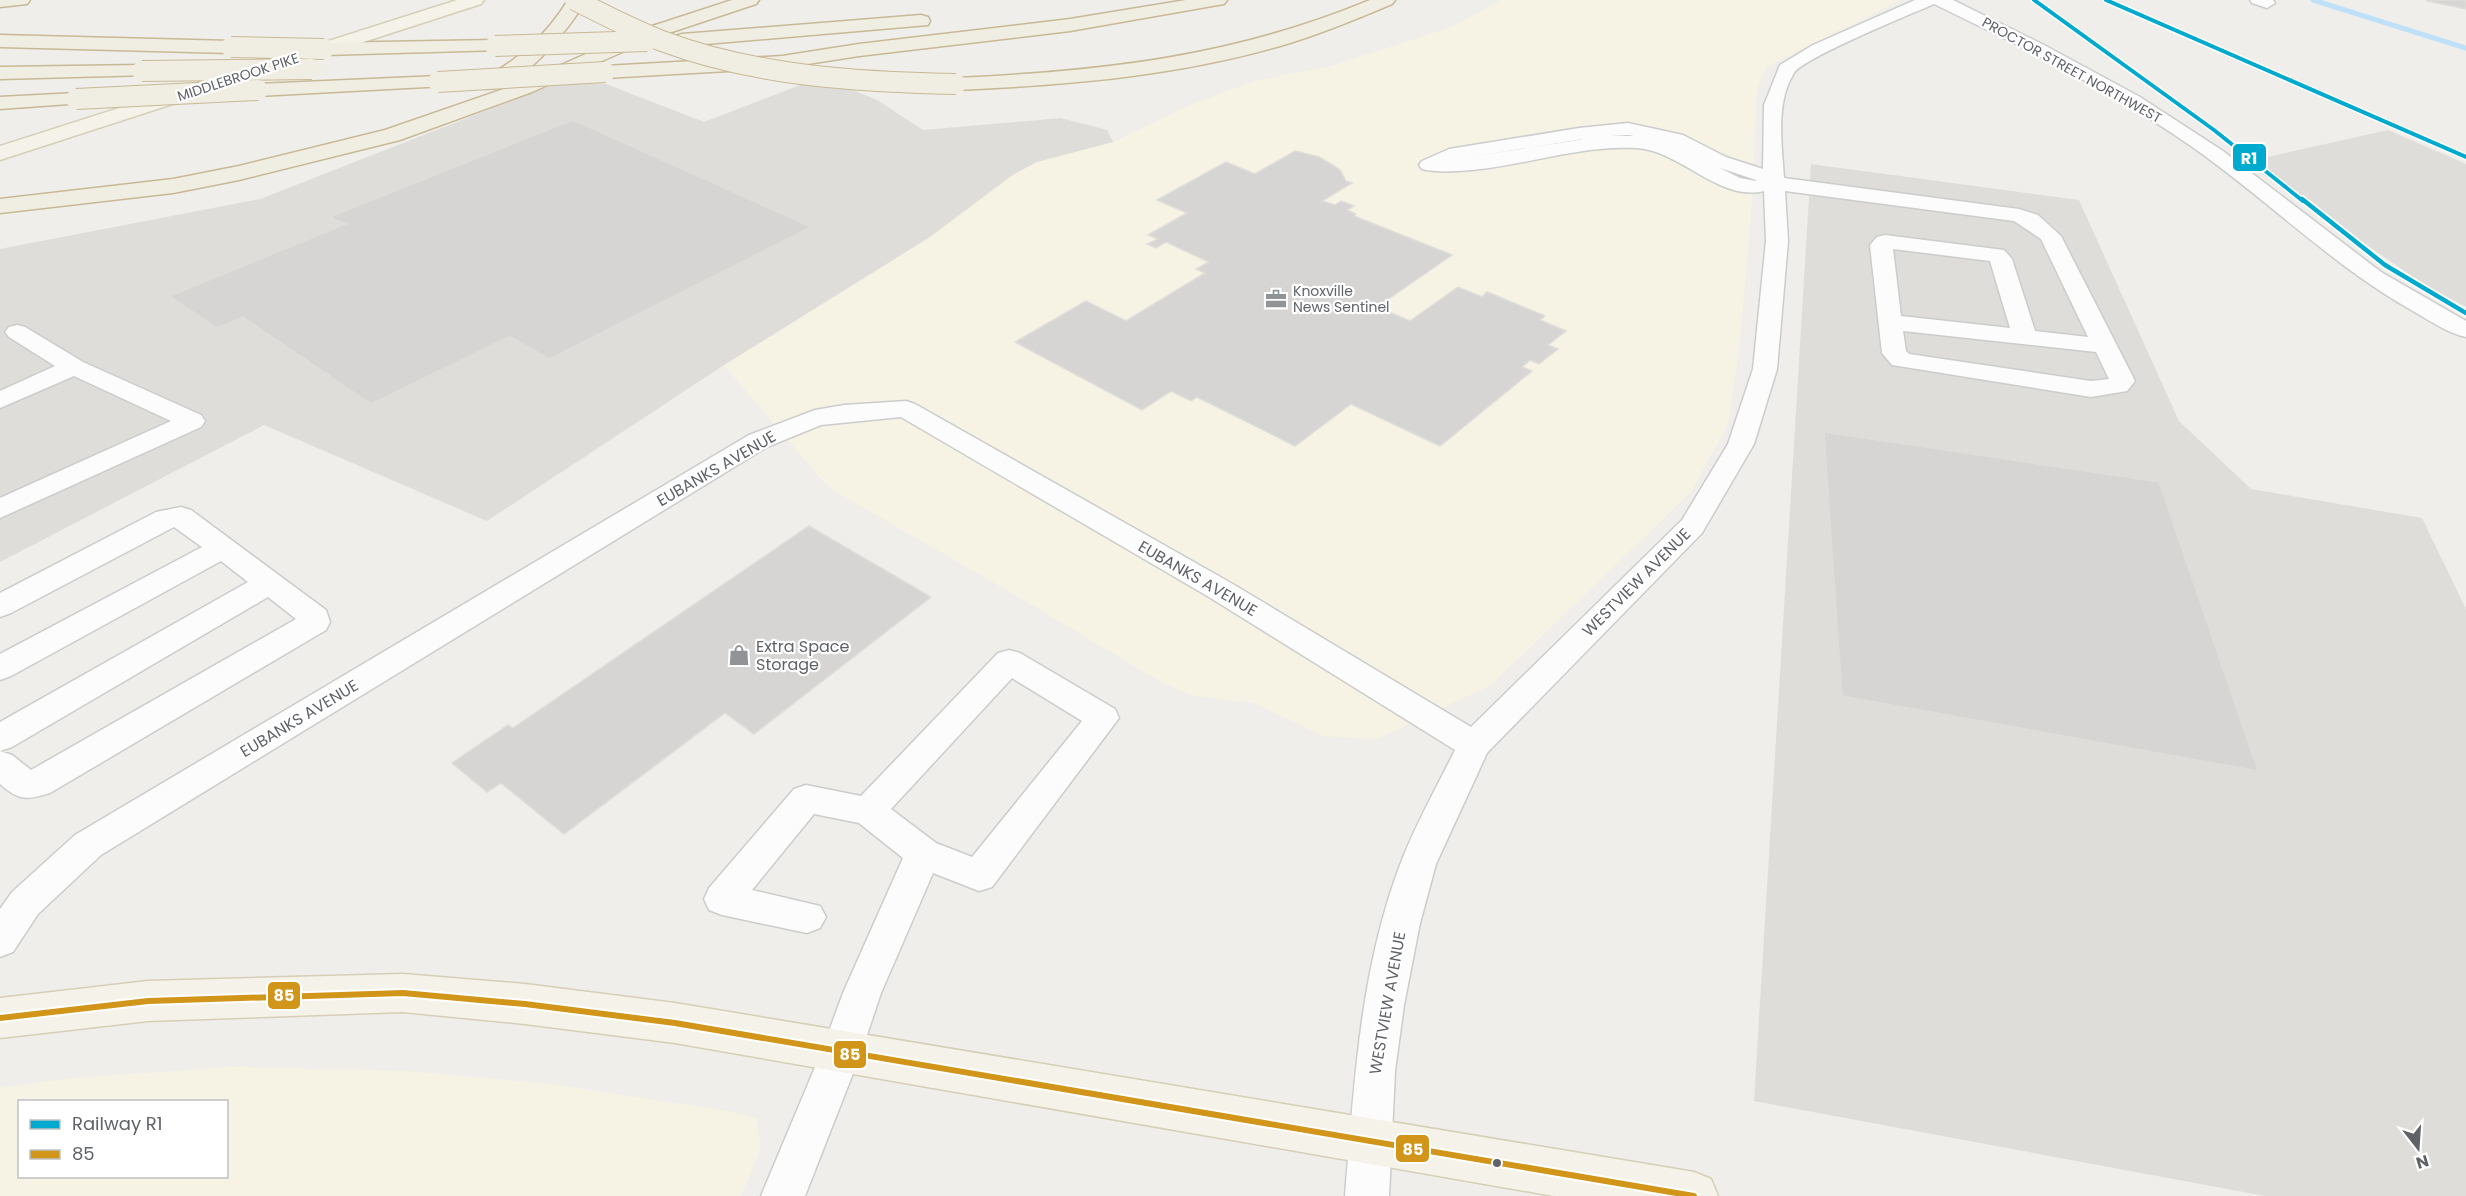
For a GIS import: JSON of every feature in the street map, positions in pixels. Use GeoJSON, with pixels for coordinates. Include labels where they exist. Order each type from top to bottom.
{"type":"FeatureCollection","features":[{"type":"Feature","properties":{"kind":"highway"},"geometry":{"type":"LineString","coordinates":[[0,2],[21,0]]}},
{"type":"Feature","properties":{"kind":"highway"},"geometry":{"type":"LineString","coordinates":[[314,155],[456,101],[508,74],[534,56],[557,32],[564,24],[576,0],[603,17],[639,34],[730,61],[814,76],[919,84],[956,84],[1076,78],[1191,62],[1284,39],[1326,25],[1386,0]]}},
{"type":"Feature","properties":{"kind":"highway"},"geometry":{"type":"LineString","coordinates":[[0,206],[173,186],[314,155],[403,132],[525,88],[647,34],[750,0]]}},
{"type":"Feature","properties":{"kind":"highway"},"geometry":{"type":"LineString","coordinates":[[0,104],[782,62],[859,50],[1070,25],[1218,0]]}},
{"type":"Feature","properties":{"kind":"highway"},"geometry":{"type":"LineString","coordinates":[[0,54],[495,46],[682,40],[936,20]]}},
{"type":"Feature","properties":{"kind":"highway"},"geometry":{"type":"LineString","coordinates":[[0,41],[226,49]]}},
{"type":"Feature","properties":{"kind":"highway"},"geometry":{"type":"LineString","coordinates":[[0,73],[312,69],[636,61],[859,50]]}},
{"type":"Feature","properties":{"kind":"highway"},"geometry":{"type":"LineString","coordinates":[[0,200],[50,200]]}},
{"type":"Feature","properties":{"kind":"main road","name":"MIDDLEBROOK PIKE"},"geometry":{"type":"LineString","coordinates":[[0,136],[430,0]]}},
{"type":"Feature","properties":{"kind":"main road","name":"MIDDLEBROOK PIKE"},"geometry":{"type":"LineString","coordinates":[[0,153],[475,0]]}},
{"type":"Feature","properties":{"kind":"main road"},"geometry":{"type":"LineString","coordinates":[[0,1018],[148,1001],[403,993],[525,1004],[675,1023],[1694,1196]]}},
{"type":"Feature","properties":{"kind":"street","name":"WESTVIEW AVENUE"},"geometry":{"type":"LineString","coordinates":[[1367,1196],[1375,1071],[1384,1005],[1401,923],[1418,864],[1474,745],[1692,526],[1742,444],[1765,369],[1777,241],[1773,105],[1786,69],[1819,49],[1929,0]]}},
{"type":"Feature","properties":{"kind":"street","name":"PROCTOR STREET NORTHWEST"},"geometry":{"type":"LineString","coordinates":[[1940,0],[2136,102],[2197,141],[2362,270],[2418,305],[2466,330]]}},
{"type":"Feature","properties":{"kind":"street"},"geometry":{"type":"LineString","coordinates":[[1774,183],[1763,176],[1719,161],[1676,139],[1628,129],[1579,134],[1449,155],[1429,165],[1455,167],[1556,150],[1638,142],[1661,146],[1749,188],[1774,183],[2004,212],[2030,220],[2050,236],[2122,381],[2118,386],[2109,389],[2091,389],[1901,360],[1894,353],[1881,245],[1892,242],[1996,255],[2001,260],[2025,337]]}},
{"type":"Feature","properties":{"kind":"street"},"geometry":{"type":"LineString","coordinates":[[1889,321],[2104,346]]}},
{"type":"Feature","properties":{"kind":"street"},"geometry":{"type":"LineString","coordinates":[[0,509],[192,421],[74,367],[6,330]]}},
{"type":"Feature","properties":{"kind":"street"},"geometry":{"type":"LineString","coordinates":[[0,400],[74,367]]}},
{"type":"Feature","properties":{"kind":"street","name":"EUBANKS AVENUE"},"geometry":{"type":"LineString","coordinates":[[0,940],[25,903],[88,845],[758,441],[814,418],[844,413],[906,409],[1263,616],[1474,745]]}},
{"type":"Feature","properties":{"kind":"street"},"geometry":{"type":"LineString","coordinates":[[0,606],[174,517],[181,516],[315,618],[315,622],[38,783],[24,785],[0,764]]}},
{"type":"Feature","properties":{"kind":"street"},"geometry":{"type":"LineString","coordinates":[[0,668],[223,548]]}},
{"type":"Feature","properties":{"kind":"street"},"geometry":{"type":"LineString","coordinates":[[0,738],[269,583]]}},
{"type":"Feature","properties":{"kind":"street"},"geometry":{"type":"LineString","coordinates":[[807,917],[722,899],[806,799],[868,811],[923,852],[979,876],[1103,718],[1009,661],[868,811]]}},
{"type":"Feature","properties":{"kind":"street"},"geometry":{"type":"LineString","coordinates":[[783,1196],[841,1053],[862,993],[923,852]]}},
{"type":"Feature","properties":{"kind":"shaded area"},"geometry":{"type":"Polygon","coordinates":[[[1501,0],[1901,0],[1766,67],[1757,88],[1751,217],[1739,350],[1728,424],[1691,492],[1491,685],[1377,739],[1323,736],[1255,703],[1195,696],[1162,683],[838,493],[822,480],[724,365],[930,237],[1014,174],[1037,162],[1113,142],[1190,105],[1254,81],[1331,66],[1452,27],[1501,0]]]}},
{"type":"Feature","properties":{"kind":"shaded area"},"geometry":{"type":"Polygon","coordinates":[[[557,83],[606,84],[704,122],[800,85],[840,85],[877,100],[923,130],[1061,118],[1107,130],[1113,142],[1037,162],[1014,174],[930,237],[724,365],[487,521],[264,425],[0,562],[0,249],[260,199],[557,83]]]}},
{"type":"Feature","properties":{"kind":"shaded area"},"geometry":{"type":"Polygon","coordinates":[[[2388,130],[2466,164],[2466,307],[2431,289],[2245,162],[2388,130]]]}},
{"type":"Feature","properties":{"kind":"shaded area"},"geometry":{"type":"Polygon","coordinates":[[[1811,164],[2079,200],[2179,421],[2251,489],[2422,518],[2466,609],[2466,1196],[2265,1196],[1754,1101],[1811,164]]]}},
{"type":"Feature","properties":{"kind":"shaded area"},"geometry":{"type":"Polygon","coordinates":[[[231,1067],[406,1071],[551,1084],[727,1111],[756,1118],[761,1146],[741,1196],[0,1196],[0,1088],[65,1079],[231,1067]]]}},
{"type":"Feature","properties":{"kind":"building"},"geometry":{"type":"Polygon","coordinates":[[[2466,0],[2466,9],[2427,1],[2466,0]]]}},
{"type":"Feature","properties":{"kind":"building"},"geometry":{"type":"Polygon","coordinates":[[[573,120],[811,227],[549,359],[510,336],[371,404],[243,317],[217,328],[170,296],[346,224],[330,217],[573,120]]]}},
{"type":"Feature","properties":{"kind":"building","name":"Knoxville News Sentinel"},"geometry":{"type":"Polygon","coordinates":[[[1295,151],[1319,157],[1340,170],[1346,181],[1352,183],[1322,201],[1335,205],[1341,201],[1354,206],[1347,210],[1356,214],[1354,216],[1452,255],[1377,307],[1410,321],[1458,287],[1482,297],[1487,292],[1545,316],[1540,320],[1566,331],[1548,345],[1558,349],[1539,364],[1530,360],[1522,367],[1532,371],[1440,446],[1351,404],[1295,446],[1197,397],[1191,401],[1171,391],[1142,410],[1015,342],[1086,301],[1126,321],[1205,273],[1196,269],[1209,262],[1166,242],[1156,248],[1147,244],[1158,239],[1148,235],[1187,213],[1157,200],[1226,162],[1255,174],[1295,151]]]}},
{"type":"Feature","properties":{"kind":"building"},"geometry":{"type":"Polygon","coordinates":[[[1824,432],[2159,482],[2258,771],[1842,696],[1824,432]]]}},
{"type":"Feature","properties":{"kind":"building","name":"Extra Space Storage"},"geometry":{"type":"Polygon","coordinates":[[[809,526],[931,597],[754,734],[725,713],[564,834],[501,783],[487,792],[452,763],[508,725],[513,728],[809,526]]]}},
{"type":"Feature","properties":{"kind":"waterway"},"geometry":{"type":"LineString","coordinates":[[2313,0],[2466,48]]}},
{"type":"Feature","properties":{"kind":"rail line","name":"R1"},"geometry":{"type":"LineString","coordinates":[[2034,0],[2214,130],[2385,265],[2466,313]]}},
{"type":"Feature","properties":{"kind":"rail line","name":"R1"},"geometry":{"type":"LineString","coordinates":[[2106,0],[2466,157]]}},
{"type":"Feature","properties":{"kind":"transit line","name":"85"},"geometry":{"type":"LineString","coordinates":[[0,1018],[148,1001],[265,996],[403,993],[525,1004],[675,1023],[1694,1196]]}},
{"type":"Feature","properties":{"kind":"place","name":"Knoxville News Sentinel"},"geometry":{"type":"Point","coordinates":[1276,299]}},
{"type":"Feature","properties":{"kind":"place","name":"Extra Space Storage"},"geometry":{"type":"Point","coordinates":[739,655]}}]}
